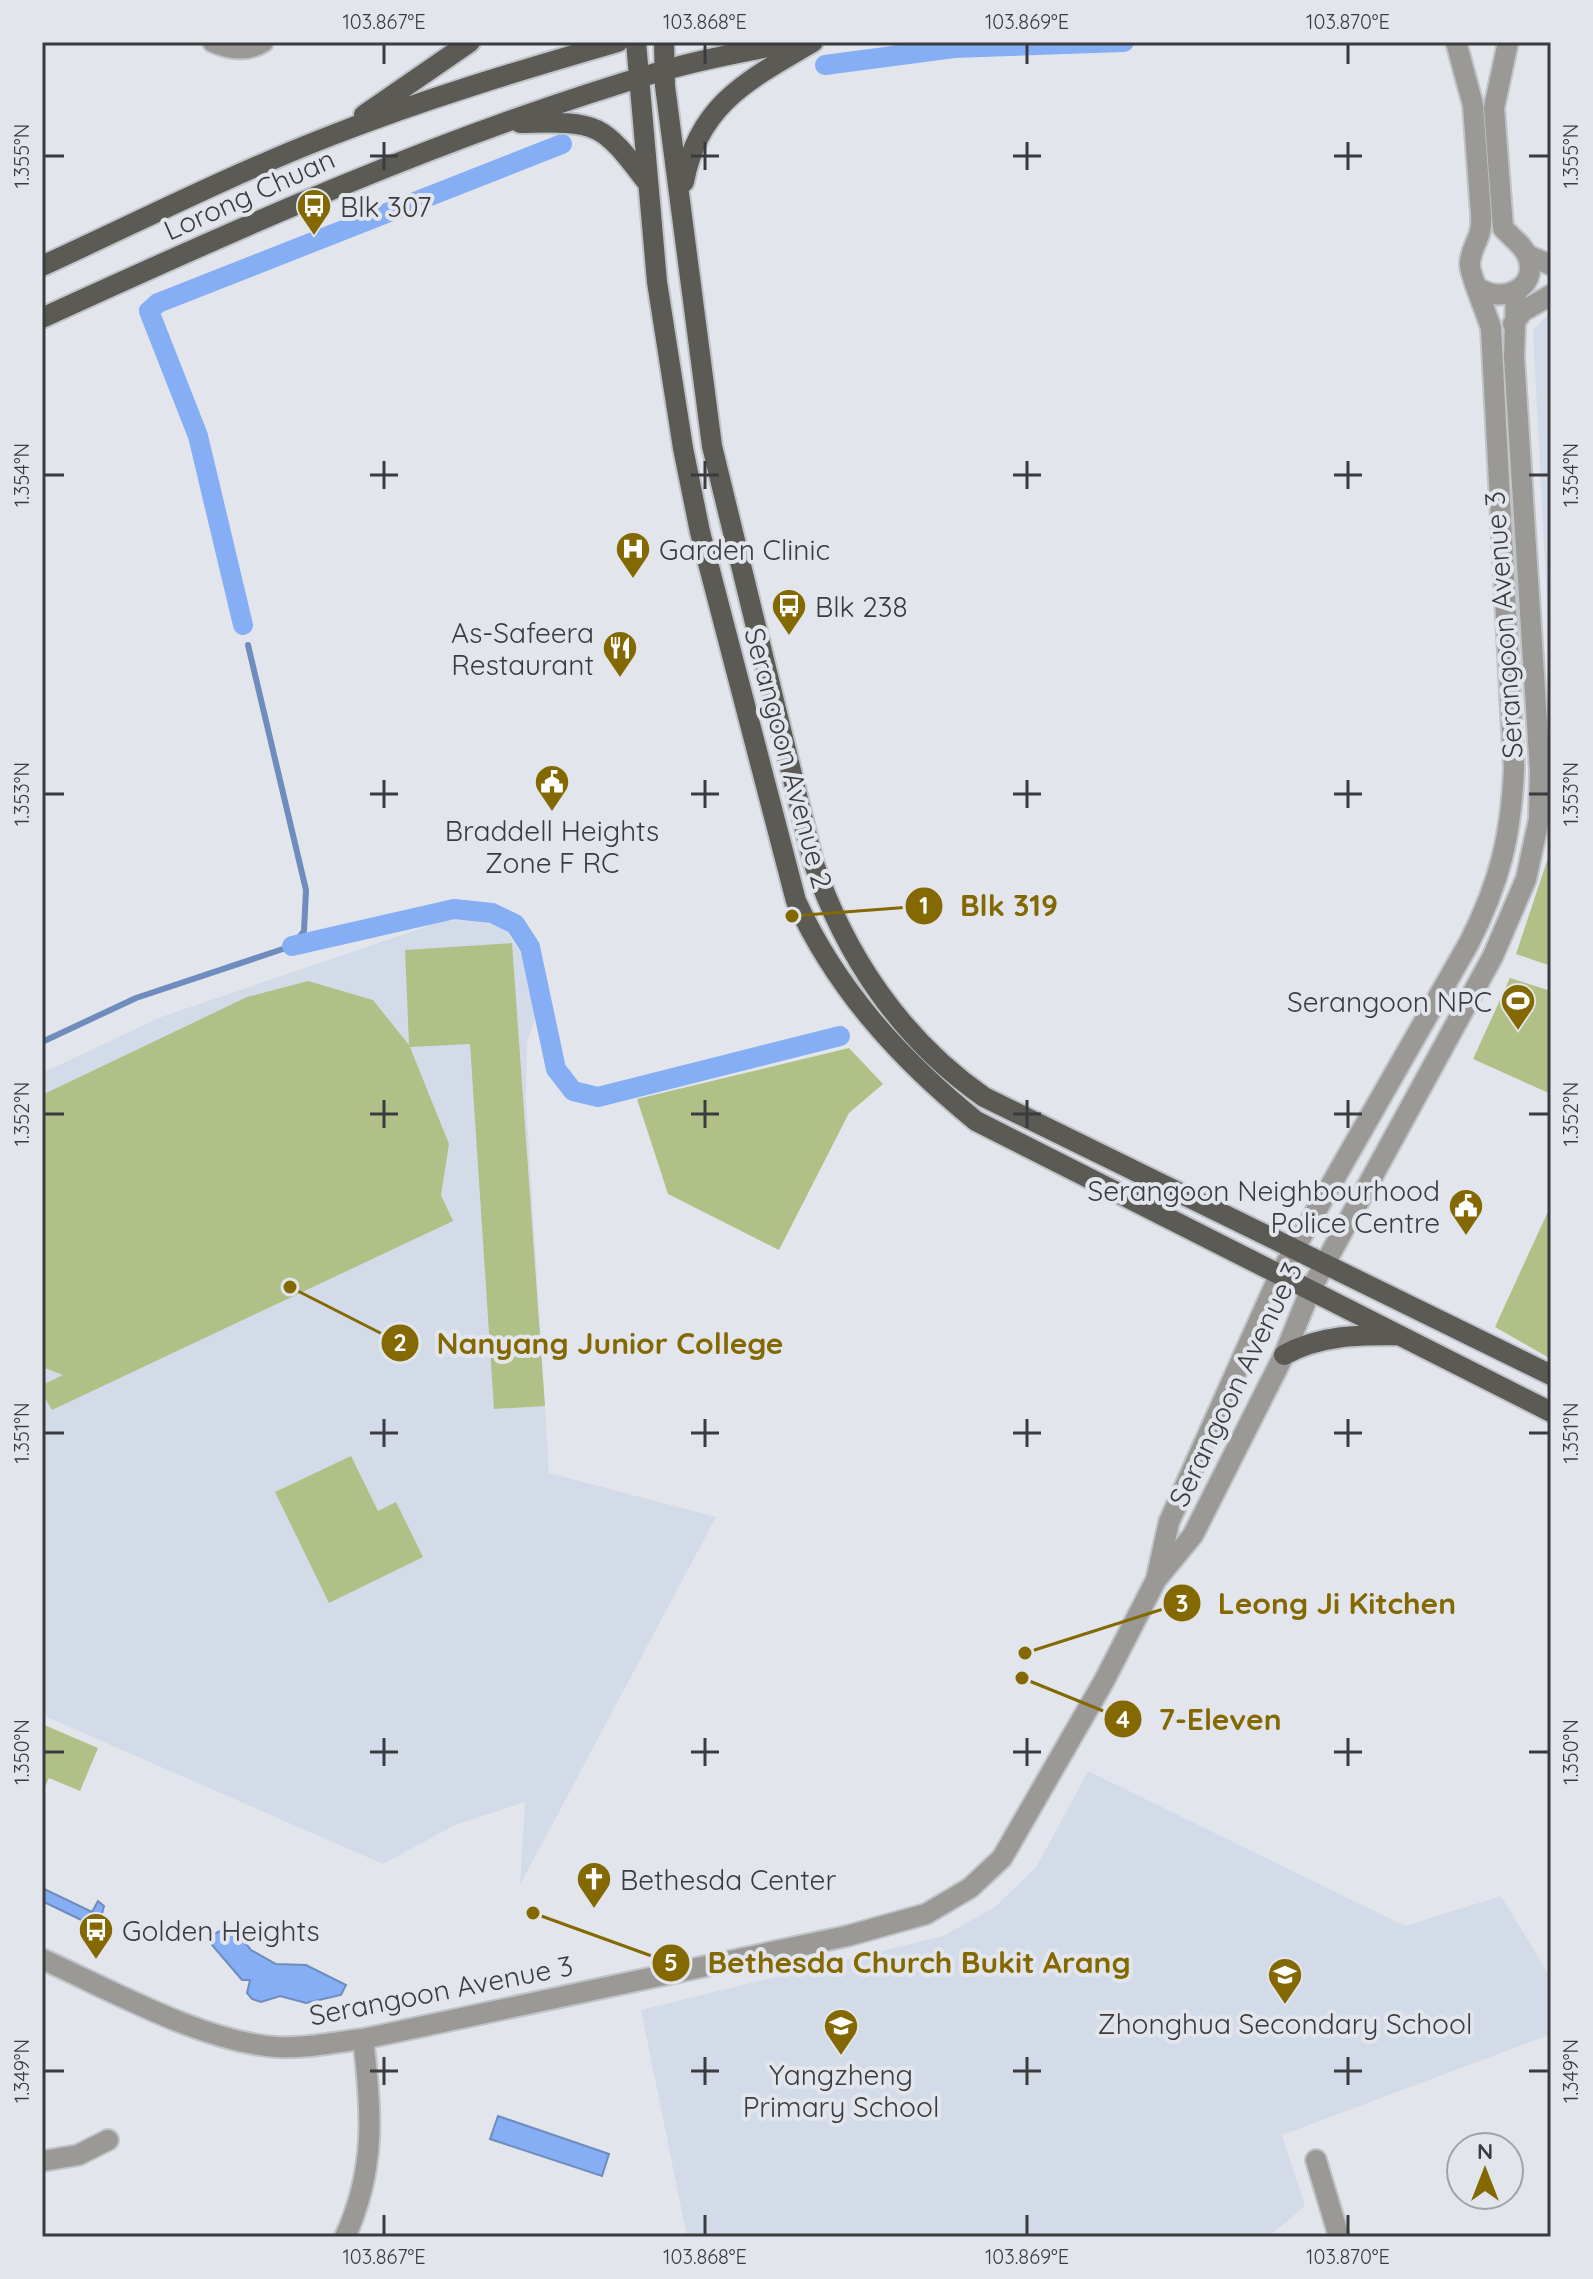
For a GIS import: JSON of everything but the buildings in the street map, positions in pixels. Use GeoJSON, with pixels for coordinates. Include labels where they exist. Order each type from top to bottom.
{"type":"FeatureCollection","features":[{"type":"Feature","properties":{"kind":"main road"},"geometry":{"type":"LineString","coordinates":[[330,136],[412,85],[470,42]]}},
{"type":"Feature","properties":{"kind":"main road","name":"Lorong Chuan"},"geometry":{"type":"LineString","coordinates":[[42,266],[223,181],[330,136],[491,79],[618,42]]}},
{"type":"Feature","properties":{"kind":"main road","name":"Serangoon Avenue 2"},"geometry":{"type":"LineString","coordinates":[[636,42],[646,181],[671,383],[700,532],[786,868],[811,934],[853,998],[900,1054],[976,1121],[1551,1412]]}},
{"type":"Feature","properties":{"kind":"main road","name":"Serangoon Avenue 2"},"geometry":{"type":"LineString","coordinates":[[664,42],[712,446],[813,861],[830,907],[869,979],[925,1050],[944,1069],[984,1097],[1470,1338],[1551,1375]]}},
{"type":"Feature","properties":{"kind":"main road","name":"Lorong Chuan"},"geometry":{"type":"LineString","coordinates":[[42,318],[319,192],[500,123],[665,70],[793,42]]}},
{"type":"Feature","properties":{"kind":"main road"},"geometry":{"type":"LineString","coordinates":[[681,198],[688,155],[715,109],[740,86],[813,42]]}},
{"type":"Feature","properties":{"kind":"main road"},"geometry":{"type":"LineString","coordinates":[[500,123],[557,123],[597,130],[624,154],[646,181]]}},
{"type":"Feature","properties":{"kind":"main road"},"geometry":{"type":"LineString","coordinates":[[1284,1355],[1302,1345],[1339,1336],[1403,1335]]}},
{"type":"Feature","properties":{"kind":"main road"},"geometry":{"type":"LineString","coordinates":[[1456,1364],[1470,1338]]}},
{"type":"Feature","properties":{"kind":"street"},"geometry":{"type":"LineString","coordinates":[[213,42],[232,48],[250,48],[263,42]]}},
{"type":"Feature","properties":{"kind":"street","name":"Serangoon Avenue 3"},"geometry":{"type":"LineString","coordinates":[[1156,1580],[1169,1522],[1280,1274],[1469,943],[1502,867],[1512,817],[1514,768],[1491,328],[1480,289],[1470,273],[1469,263],[1482,230],[1473,105],[1456,42]]}},
{"type":"Feature","properties":{"kind":"street"},"geometry":{"type":"LineString","coordinates":[[1508,42],[1494,108],[1503,228],[1521,248]]}},
{"type":"Feature","properties":{"kind":"street"},"geometry":{"type":"LineString","coordinates":[[1477,246],[1494,237],[1551,265]]}},
{"type":"Feature","properties":{"kind":"street","name":"Serangoon Avenue 3"},"geometry":{"type":"LineString","coordinates":[[42,1959],[230,2041],[280,2048],[363,2039],[847,1936],[926,1914],[970,1888],[1002,1858],[1104,1681],[1156,1580],[1193,1535],[1284,1355],[1311,1289],[1493,956],[1526,879],[1539,819],[1540,771],[1513,324],[1516,292],[1528,275],[1521,248]]}},
{"type":"Feature","properties":{"kind":"street"},"geometry":{"type":"LineString","coordinates":[[1480,289],[1497,297],[1516,292],[1551,293]]}},
{"type":"Feature","properties":{"kind":"street"},"geometry":{"type":"LineString","coordinates":[[1513,324],[1523,311],[1551,293]]}},
{"type":"Feature","properties":{"kind":"street"},"geometry":{"type":"LineString","coordinates":[[345,2237],[358,2207],[372,2138],[363,2039]]}},
{"type":"Feature","properties":{"kind":"street"},"geometry":{"type":"LineString","coordinates":[[42,2161],[78,2155],[108,2140]]}},
{"type":"Feature","properties":{"kind":"street"},"geometry":{"type":"LineString","coordinates":[[1316,2160],[1339,2237]]}},
{"type":"Feature","properties":{"kind":"shaded area"},"geometry":{"type":"Polygon","coordinates":[[[1551,311],[1551,685],[1533,330],[1551,311]]]}},
{"type":"Feature","properties":{"kind":"shaded area"},"geometry":{"type":"Polygon","coordinates":[[[446,920],[479,921],[504,928],[526,961],[538,1011],[527,1042],[526,1099],[549,1473],[716,1517],[520,1885],[525,1802],[455,1825],[383,1864],[42,1715],[42,1073],[161,1017],[446,920]]]}},
{"type":"Feature","properties":{"kind":"shaded area","name":"Zhonghua Secondary School"},"geometry":{"type":"Polygon","coordinates":[[[1088,1771],[1405,1926],[1501,1896],[1551,1978],[1551,2034],[1282,2135],[1305,2206],[1268,2237],[687,2237],[641,2010],[943,1936],[995,1907],[1037,1866],[1088,1771]]]}},
{"type":"Feature","properties":{"kind":"green space"},"geometry":{"type":"Polygon","coordinates":[[[1551,849],[1551,966],[1516,954],[1551,849]]]}},
{"type":"Feature","properties":{"kind":"green space"},"geometry":{"type":"Polygon","coordinates":[[[512,943],[545,1406],[494,1409],[470,1044],[410,1047],[449,1144],[441,1195],[453,1221],[52,1410],[42,1393],[42,1385],[63,1375],[42,1367],[42,1095],[247,997],[308,981],[373,1000],[409,1045],[405,950],[512,943]]]}},
{"type":"Feature","properties":{"kind":"green space","name":"Serangoon NPC"},"geometry":{"type":"Polygon","coordinates":[[[1510,978],[1551,991],[1551,1094],[1473,1059],[1510,978]]]}},
{"type":"Feature","properties":{"kind":"green space"},"geometry":{"type":"Polygon","coordinates":[[[849,1048],[883,1084],[849,1113],[779,1250],[668,1194],[637,1099],[849,1048]]]}},
{"type":"Feature","properties":{"kind":"green space"},"geometry":{"type":"Polygon","coordinates":[[[1551,1205],[1551,1359],[1495,1327],[1551,1205]]]}},
{"type":"Feature","properties":{"kind":"green space"},"geometry":{"type":"Polygon","coordinates":[[[351,1456],[378,1511],[396,1502],[423,1557],[329,1603],[275,1492],[351,1456]]]}},
{"type":"Feature","properties":{"kind":"green space"},"geometry":{"type":"Polygon","coordinates":[[[42,1724],[98,1748],[80,1791],[49,1778],[42,1793],[42,1724]]]}},
{"type":"Feature","properties":{"kind":"water"},"geometry":{"type":"Polygon","coordinates":[[[42,1888],[92,1912],[98,1901],[104,1906],[98,1928],[42,1901],[42,1888]]]}},
{"type":"Feature","properties":{"kind":"water"},"geometry":{"type":"Polygon","coordinates":[[[226,1928],[236,1932],[251,1950],[276,1964],[306,1965],[346,1985],[341,1995],[306,2003],[280,1996],[261,2002],[252,1999],[247,1993],[250,1980],[242,1980],[212,1945],[214,1934],[226,1928]]]}},
{"type":"Feature","properties":{"kind":"water"},"geometry":{"type":"Polygon","coordinates":[[[498,2116],[609,2154],[602,2176],[490,2139],[498,2116]]]}},
{"type":"Feature","properties":{"kind":"waterway"},"geometry":{"type":"LineString","coordinates":[[825,65],[954,48],[1124,42]]}},
{"type":"Feature","properties":{"kind":"waterway"},"geometry":{"type":"LineString","coordinates":[[243,625],[198,436],[149,311],[158,303],[562,144]]}},
{"type":"Feature","properties":{"kind":"waterway"},"geometry":{"type":"LineString","coordinates":[[42,1042],[136,998],[292,946],[304,931],[306,890],[248,645]]}},
{"type":"Feature","properties":{"kind":"waterway"},"geometry":{"type":"LineString","coordinates":[[292,946],[454,909],[492,913],[515,924],[530,947],[556,1069],[573,1091],[598,1097],[840,1036]]}},
{"type":"Feature","properties":{"kind":"place","name":"Blk 307"},"geometry":{"type":"Point","coordinates":[314,237]}},
{"type":"Feature","properties":{"kind":"place","name":"Garden Clinic"},"geometry":{"type":"Point","coordinates":[633,580]}},
{"type":"Feature","properties":{"kind":"place","name":"Blk 238"},"geometry":{"type":"Point","coordinates":[789,637]}},
{"type":"Feature","properties":{"kind":"place","name":"As-Safeera Restaurant"},"geometry":{"type":"Point","coordinates":[620,679]}},
{"type":"Feature","properties":{"kind":"place","name":"Braddell Heights Zone F RC"},"geometry":{"type":"Point","coordinates":[552,813]}},
{"type":"Feature","properties":{"kind":"place","name":"Blk 319"},"geometry":{"type":"Point","coordinates":[792,916]}},
{"type":"Feature","properties":{"kind":"place","name":"Serangoon NPC"},"geometry":{"type":"Point","coordinates":[1518,1032]}},
{"type":"Feature","properties":{"kind":"place","name":"Serangoon Neighbourhood Police Centre"},"geometry":{"type":"Point","coordinates":[1466,1237]}},
{"type":"Feature","properties":{"kind":"place","name":"Nanyang Junior College"},"geometry":{"type":"Point","coordinates":[290,1287]}},
{"type":"Feature","properties":{"kind":"place","name":"Leong Ji Kitchen"},"geometry":{"type":"Point","coordinates":[1025,1653]}},
{"type":"Feature","properties":{"kind":"place","name":"7-Eleven"},"geometry":{"type":"Point","coordinates":[1022,1678]}},
{"type":"Feature","properties":{"kind":"place","name":"Bethesda Center"},"geometry":{"type":"Point","coordinates":[594,1910]}},
{"type":"Feature","properties":{"kind":"place","name":"Bethesda Church Bukit Arang"},"geometry":{"type":"Point","coordinates":[533,1913]}},
{"type":"Feature","properties":{"kind":"place","name":"Golden Heights"},"geometry":{"type":"Point","coordinates":[96,1961]}},
{"type":"Feature","properties":{"kind":"place","name":"Zhonghua Secondary School"},"geometry":{"type":"Point","coordinates":[1285,2006]}},
{"type":"Feature","properties":{"kind":"place","name":"Yangzheng Primary School"},"geometry":{"type":"Point","coordinates":[841,2057]}}]}
